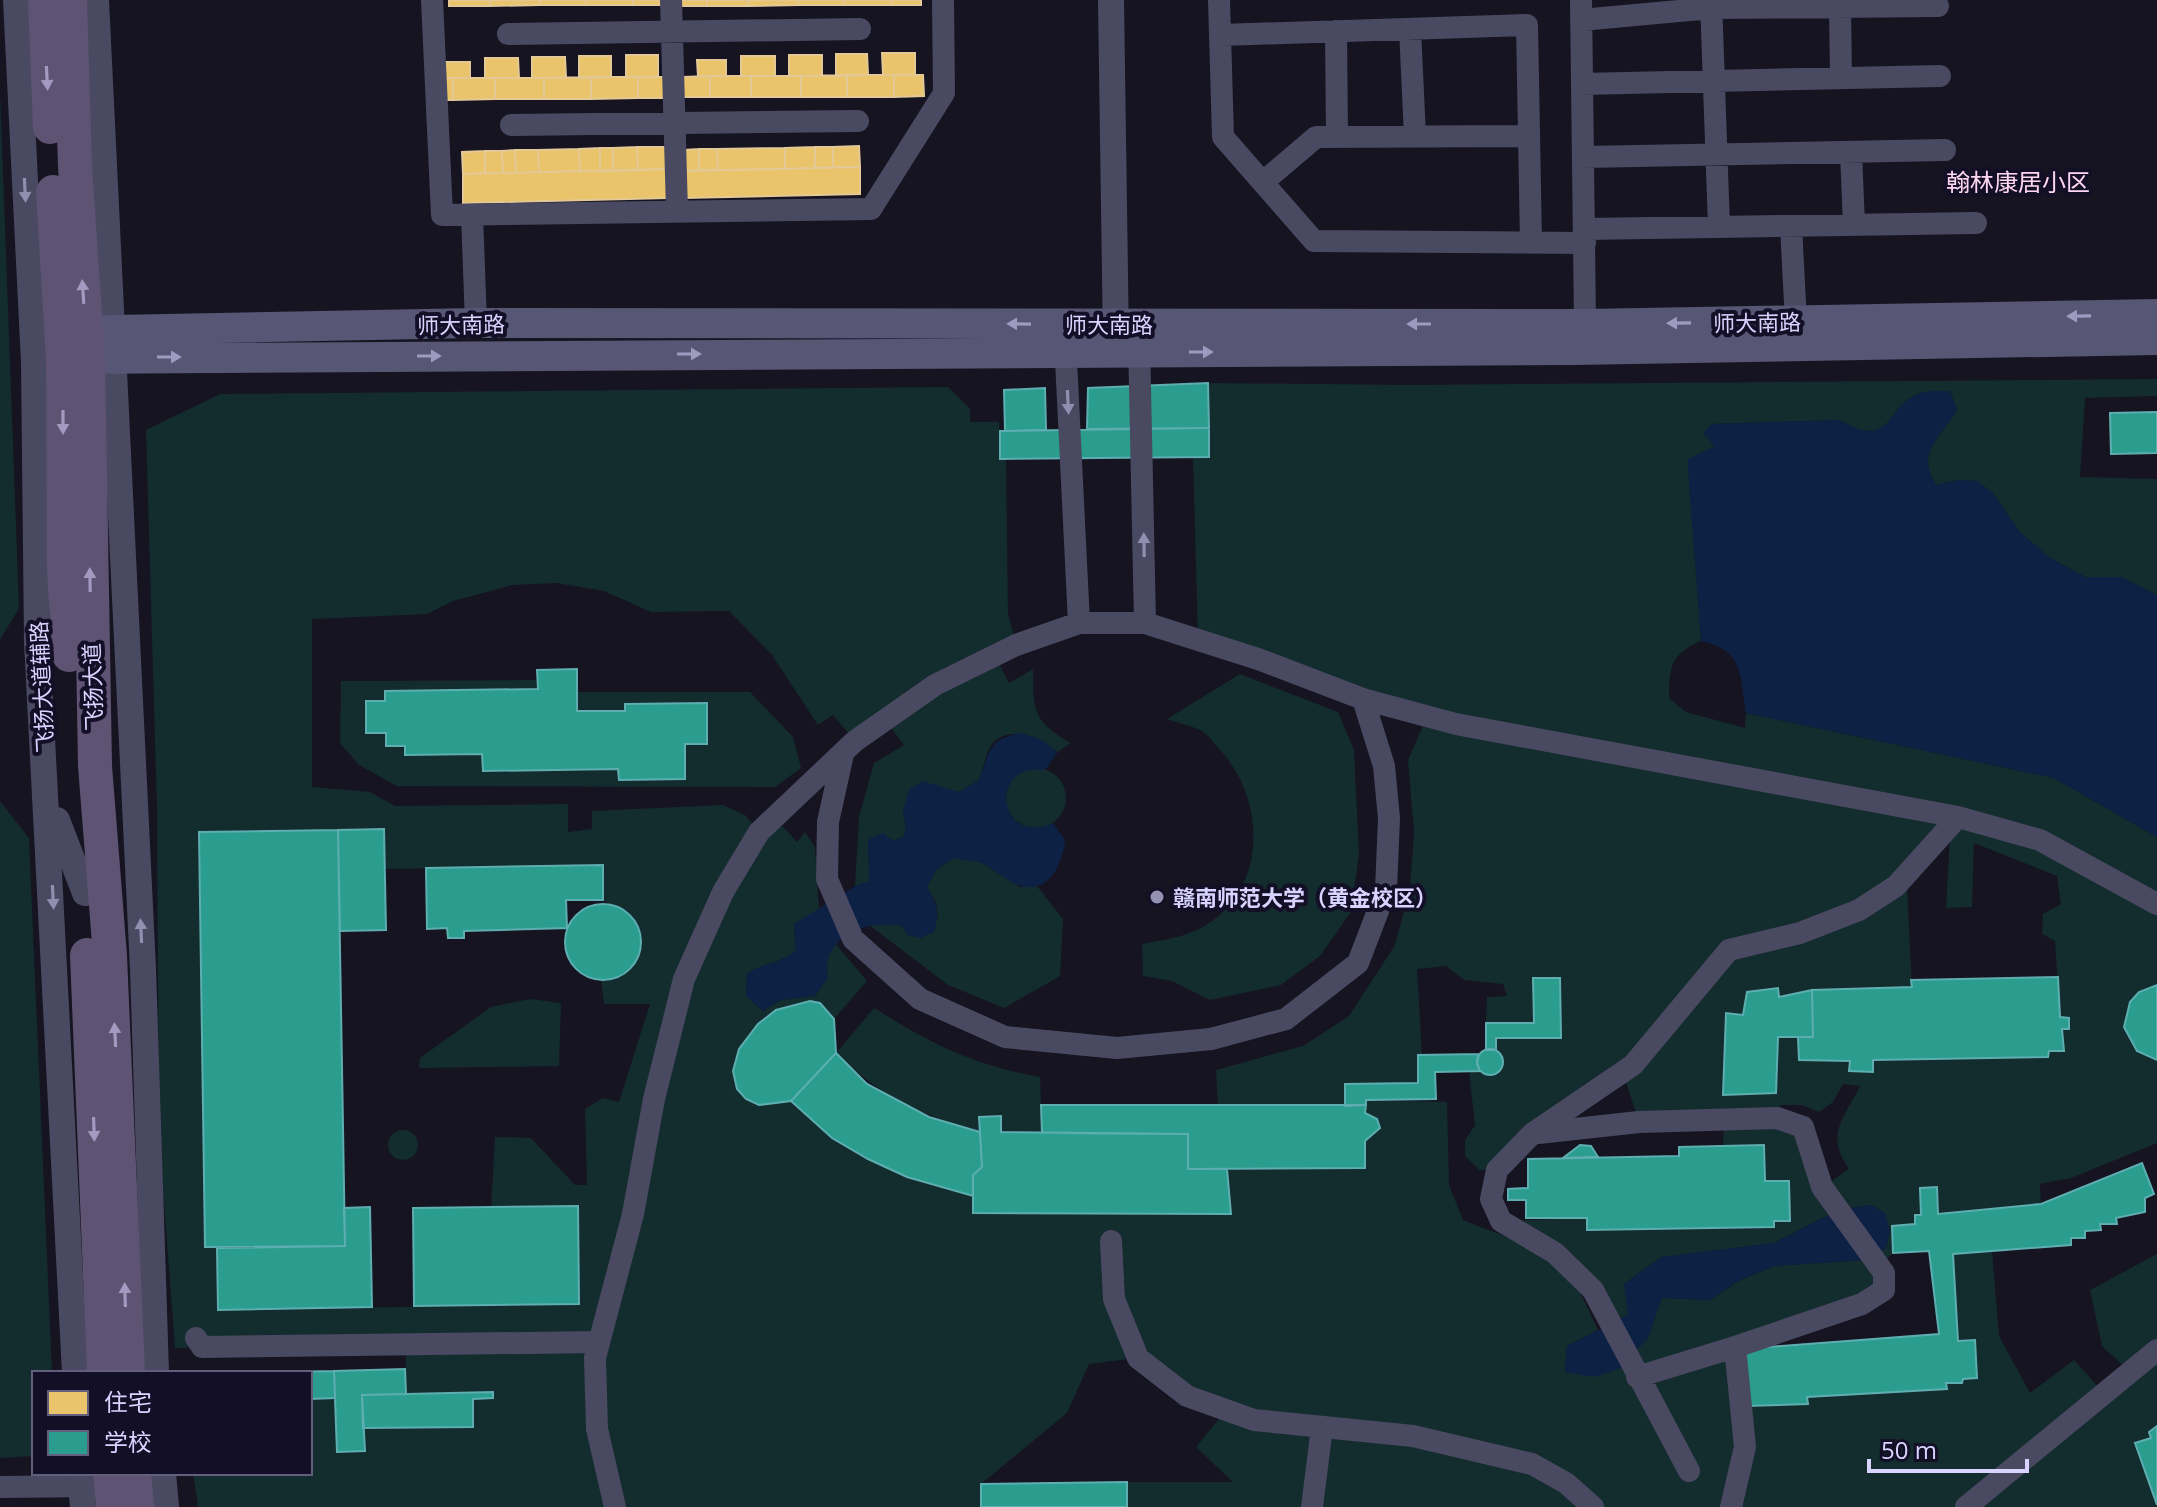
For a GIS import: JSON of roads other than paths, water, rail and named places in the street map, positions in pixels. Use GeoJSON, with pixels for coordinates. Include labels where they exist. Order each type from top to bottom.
{"type":"FeatureCollection","features":[{"type":"Feature","properties":{"kind":"main road","name":"飞扬大道"},"geometry":{"type":"LineString","coordinates":[[45,0],[87,344],[64,569],[85,893],[102,1371]]}},
{"type":"Feature","properties":{"kind":"main road","name":"飞扬大道"},"geometry":{"type":"LineString","coordinates":[[70,0],[75,167],[87,344],[90,636],[95,766],[118,1096],[102,1371]]}},
{"type":"Feature","properties":{"kind":"main road","name":"师大南路"},"geometry":{"type":"LineString","coordinates":[[1128,338],[1585,324],[2157,314]]}},
{"type":"Feature","properties":{"kind":"main road","name":"师大南路"},"geometry":{"type":"LineString","coordinates":[[87,344],[476,323],[1065,338]]}},
{"type":"Feature","properties":{"kind":"main road","name":"师大南路"},"geometry":{"type":"LineString","coordinates":[[87,344],[1128,338],[1558,350],[2157,340]]}},
{"type":"Feature","properties":{"kind":"street","name":"飞扬大道辅路"},"geometry":{"type":"LineString","coordinates":[[16,0],[34,362],[37,642],[48,798],[71,1292],[101,1371]]}},
{"type":"Feature","properties":{"kind":"street"},"geometry":{"type":"LineString","coordinates":[[96,0],[98,61],[87,344],[129,730],[143,969],[156,1371]]}},
{"type":"Feature","properties":{"kind":"street"},"geometry":{"type":"LineString","coordinates":[[432,0],[442,215],[871,209],[944,93],[943,0]]}},
{"type":"Feature","properties":{"kind":"street"},"geometry":{"type":"LineString","coordinates":[[671,0],[677,211]]}},
{"type":"Feature","properties":{"kind":"street"},"geometry":{"type":"LineString","coordinates":[[1111,0],[1145,623]]}},
{"type":"Feature","properties":{"kind":"street"},"geometry":{"type":"LineString","coordinates":[[1219,0],[1223,137],[1314,241],[1531,243],[1719,227],[1976,223]]}},
{"type":"Feature","properties":{"kind":"street"},"geometry":{"type":"LineString","coordinates":[[1711,4],[1719,227]]}},
{"type":"Feature","properties":{"kind":"street"},"geometry":{"type":"LineString","coordinates":[[1585,324],[1581,10],[1711,4],[1938,6]]}},
{"type":"Feature","properties":{"kind":"street"},"geometry":{"type":"LineString","coordinates":[[1840,7],[1841,78]]}},
{"type":"Feature","properties":{"kind":"street"},"geometry":{"type":"LineString","coordinates":[[1221,35],[1527,25],[1531,243]]}},
{"type":"Feature","properties":{"kind":"street"},"geometry":{"type":"LineString","coordinates":[[508,34],[860,29]]}},
{"type":"Feature","properties":{"kind":"street"},"geometry":{"type":"LineString","coordinates":[[1410,29],[1415,136]]}},
{"type":"Feature","properties":{"kind":"street"},"geometry":{"type":"LineString","coordinates":[[1336,31],[1337,137]]}},
{"type":"Feature","properties":{"kind":"street"},"geometry":{"type":"LineString","coordinates":[[75,167],[98,61]]}},
{"type":"Feature","properties":{"kind":"street"},"geometry":{"type":"LineString","coordinates":[[1582,84],[1940,76]]}},
{"type":"Feature","properties":{"kind":"street"},"geometry":{"type":"LineString","coordinates":[[511,125],[858,121]]}},
{"type":"Feature","properties":{"kind":"street"},"geometry":{"type":"LineString","coordinates":[[1263,182],[1316,137],[1527,136]]}},
{"type":"Feature","properties":{"kind":"street"},"geometry":{"type":"LineString","coordinates":[[1584,157],[1945,150]]}},
{"type":"Feature","properties":{"kind":"street"},"geometry":{"type":"LineString","coordinates":[[1851,152],[1854,225]]}},
{"type":"Feature","properties":{"kind":"street"},"geometry":{"type":"LineString","coordinates":[[472,215],[476,323]]}},
{"type":"Feature","properties":{"kind":"street"},"geometry":{"type":"LineString","coordinates":[[1791,226],[1796,322]]}},
{"type":"Feature","properties":{"kind":"street"},"geometry":{"type":"LineString","coordinates":[[1065,338],[1079,623]]}},
{"type":"Feature","properties":{"kind":"street"},"geometry":{"type":"LineString","coordinates":[[37,642],[64,569]]}},
{"type":"Feature","properties":{"kind":"street"},"geometry":{"type":"LineString","coordinates":[[615,1507],[597,1429],[595,1358],[633,1214],[654,1099],[684,979],[723,892],[759,832],[883,718],[935,685],[1016,645],[1079,623],[1145,623],[1258,659],[1363,699],[1456,724],[1958,817],[2040,840],[2157,904]]}},
{"type":"Feature","properties":{"kind":"street"},"geometry":{"type":"LineString","coordinates":[[90,636],[129,730]]}},
{"type":"Feature","properties":{"kind":"street"},"geometry":{"type":"LineString","coordinates":[[843,754],[828,822],[827,879],[853,939],[920,999],[1005,1037],[1117,1048],[1211,1039],[1286,1019],[1358,963],[1386,890],[1389,818],[1384,766],[1363,699]]}},
{"type":"Feature","properties":{"kind":"street"},"geometry":{"type":"LineString","coordinates":[[48,798],[85,893]]}},
{"type":"Feature","properties":{"kind":"street"},"geometry":{"type":"LineString","coordinates":[[1689,1471],[1593,1290],[1555,1253],[1501,1221],[1491,1199],[1497,1170],[1533,1133],[1633,1065],[1729,950],[1800,933],[1859,910],[1896,886],[1958,817]]}},
{"type":"Feature","properties":{"kind":"street"},"geometry":{"type":"LineString","coordinates":[[118,1096],[150,1176]]}},
{"type":"Feature","properties":{"kind":"street"},"geometry":{"type":"LineString","coordinates":[[1533,1133],[1639,1122],[1777,1118],[1803,1127],[1822,1187],[1884,1273],[1884,1290],[1862,1304],[1637,1377]]}},
{"type":"Feature","properties":{"kind":"street"},"geometry":{"type":"LineString","coordinates":[[1111,1241],[1114,1299],[1138,1358],[1187,1396],[1254,1420],[1413,1436],[1532,1464],[1566,1483],[1593,1507]]}},
{"type":"Feature","properties":{"kind":"street"},"geometry":{"type":"LineString","coordinates":[[196,1338],[202,1347],[599,1342]]}},
{"type":"Feature","properties":{"kind":"street"},"geometry":{"type":"LineString","coordinates":[[145,1371],[154,1339]]}},
{"type":"Feature","properties":{"kind":"street"},"geometry":{"type":"LineString","coordinates":[[1731,1507],[1745,1447],[1735,1347]]}},
{"type":"Feature","properties":{"kind":"street"},"geometry":{"type":"LineString","coordinates":[[1976,1504],[2157,1350]]}},
{"type":"Feature","properties":{"kind":"street"},"geometry":{"type":"LineString","coordinates":[[1312,1507],[1322,1427]]}},
{"type":"Feature","properties":{"kind":"street"},"geometry":{"type":"LineString","coordinates":[[0,1487],[115,1487],[166,1507]]}},
{"type":"Feature","properties":{"kind":"water"},"geometry":{"type":"Polygon","coordinates":[[[1927,391],[1950,391],[1957,410],[1929,454],[1930,473],[1936,485],[1958,480],[1977,481],[1994,494],[2019,531],[2050,558],[2085,577],[2121,577],[2157,595],[2157,837],[2054,778],[1746,713],[1740,676],[1733,658],[1715,645],[1701,641],[1688,459],[1715,446],[1703,433],[1712,424],[1839,420],[1857,429],[1871,431],[1888,422],[1911,397],[1927,391]]]}},
{"type":"Feature","properties":{"kind":"water"},"geometry":{"type":"Polygon","coordinates":[[[1020,733],[1040,739],[1058,752],[1045,770],[1026,771],[1014,778],[1007,790],[1011,815],[1021,824],[1035,828],[1053,823],[1065,840],[1057,868],[1046,882],[1029,887],[1018,885],[984,864],[953,858],[936,870],[927,887],[936,909],[934,932],[920,938],[908,935],[902,926],[889,924],[862,928],[839,941],[832,951],[828,977],[815,996],[780,1000],[763,1011],[746,996],[747,974],[796,950],[794,924],[855,886],[869,881],[868,840],[883,833],[893,841],[903,837],[906,829],[903,811],[909,790],[922,781],[959,792],[978,781],[995,744],[1020,733]]]}},
{"type":"Feature","properties":{"kind":"water"},"geometry":{"type":"Polygon","coordinates":[[[1871,1205],[1885,1213],[1890,1231],[1886,1248],[1865,1260],[1774,1266],[1738,1281],[1710,1300],[1662,1298],[1648,1338],[1619,1369],[1593,1377],[1565,1372],[1567,1346],[1628,1315],[1624,1284],[1661,1257],[1774,1243],[1838,1210],[1871,1205]]]}},
{"type":"Feature","properties":{"kind":"place","name":"赣南师范大学（黄金校区）"},"geometry":{"type":"Point","coordinates":[1157,897]}},
{"type":"Feature","properties":{"kind":"district","name":"翰林康居小区"},"geometry":{"type":"Point","coordinates":[2018,181]}}]}
